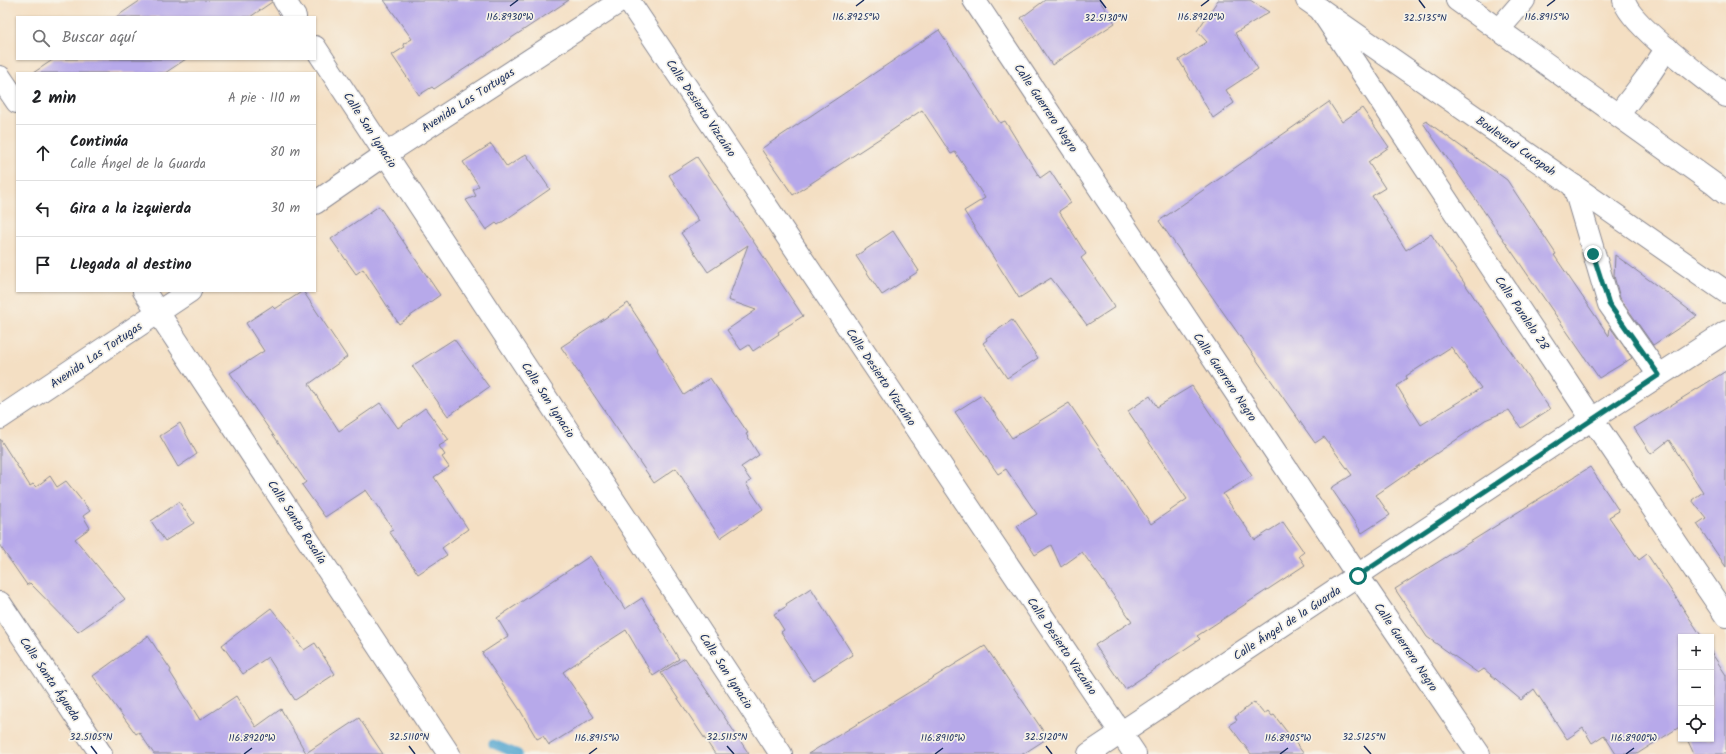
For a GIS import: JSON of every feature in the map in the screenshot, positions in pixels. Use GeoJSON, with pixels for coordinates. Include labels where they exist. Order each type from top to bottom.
{"type":"FeatureCollection","features":[{"type":"Feature","properties":{"kind":"street"},"geometry":{"type":"LineString","coordinates":[[284,0],[294,16]]}},
{"type":"Feature","properties":{"kind":"street","name":"Avenida Las Tortugas"},"geometry":{"type":"LineString","coordinates":[[316,203],[386,154],[622,0]]}},
{"type":"Feature","properties":{"kind":"street","name":"Calle Desierto Vizcaíno"},"geometry":{"type":"LineString","coordinates":[[628,0],[1135,754]]}},
{"type":"Feature","properties":{"kind":"street","name":"Calle Guerrero Negro"},"geometry":{"type":"LineString","coordinates":[[974,0],[1358,576],[1479,754]]}},
{"type":"Feature","properties":{"kind":"street"},"geometry":{"type":"LineString","coordinates":[[1457,0],[1726,194]]}},
{"type":"Feature","properties":{"kind":"street"},"geometry":{"type":"LineString","coordinates":[[1499,29],[1524,0]]}},
{"type":"Feature","properties":{"kind":"street"},"geometry":{"type":"LineString","coordinates":[[1624,0],[1629,12],[1667,48],[1726,96]]}},
{"type":"Feature","properties":{"kind":"street","name":"Boulevard Cucapah"},"geometry":{"type":"LineString","coordinates":[[1313,5],[1726,292]]}},
{"type":"Feature","properties":{"kind":"street","name":"Calle Paralelo 28"},"geometry":{"type":"LineString","coordinates":[[1313,5],[1726,616]]}},
{"type":"Feature","properties":{"kind":"street"},"geometry":{"type":"LineString","coordinates":[[1618,115],[1651,72],[1667,48]]}},
{"type":"Feature","properties":{"kind":"street","name":"Calle San Ignacio"},"geometry":{"type":"LineString","coordinates":[[316,49],[781,754]]}},
{"type":"Feature","properties":{"kind":"street"},"geometry":{"type":"LineString","coordinates":[[0,77],[16,101]]}},
{"type":"Feature","properties":{"kind":"street"},"geometry":{"type":"LineString","coordinates":[[1574,186],[1609,304],[1659,375]]}},
{"type":"Feature","properties":{"kind":"street","name":"Calle Santa Rosalía"},"geometry":{"type":"LineString","coordinates":[[145,292],[448,754]]}},
{"type":"Feature","properties":{"kind":"street","name":"Avenida Las Tortugas"},"geometry":{"type":"LineString","coordinates":[[0,418],[189,292]]}},
{"type":"Feature","properties":{"kind":"street","name":"Calle Ángel de la Guarda"},"geometry":{"type":"LineString","coordinates":[[1088,754],[1358,576],[1592,419],[1725,334]]}},
{"type":"Feature","properties":{"kind":"street","name":"Calle Santa Águeda"},"geometry":{"type":"LineString","coordinates":[[0,603],[101,754]]}},
{"type":"Feature","properties":{"kind":"building"},"geometry":{"type":"Polygon","coordinates":[[[141,0],[272,0],[272,2],[251,16],[117,16],[141,0]]]}},
{"type":"Feature","properties":{"kind":"building"},"geometry":{"type":"Polygon","coordinates":[[[384,0],[569,0],[434,89],[432,87],[419,95],[392,55],[405,47],[403,44],[412,39],[384,0]]]}},
{"type":"Feature","properties":{"kind":"building"},"geometry":{"type":"Polygon","coordinates":[[[1045,0],[1099,0],[1115,23],[1052,65],[1021,18],[1045,0]]]}},
{"type":"Feature","properties":{"kind":"building"},"geometry":{"type":"Polygon","coordinates":[[[1218,0],[1250,0],[1269,12],[1235,33],[1258,69],[1226,90],[1234,103],[1213,118],[1179,60],[1207,42],[1197,31],[1218,0]]]}},
{"type":"Feature","properties":{"kind":"building"},"geometry":{"type":"Polygon","coordinates":[[[939,30],[1000,123],[1005,121],[1040,178],[1050,171],[1071,203],[1059,211],[1086,254],[1081,258],[1115,307],[1087,325],[1051,278],[1019,298],[964,211],[985,198],[955,152],[951,154],[922,110],[793,195],[761,149],[939,30]]]}},
{"type":"Feature","properties":{"kind":"building"},"geometry":{"type":"Polygon","coordinates":[[[52,60],[184,60],[166,72],[34,72],[52,60]]]}},
{"type":"Feature","properties":{"kind":"building"},"geometry":{"type":"Polygon","coordinates":[[[1329,102],[1342,122],[1362,108],[1389,147],[1368,162],[1385,188],[1372,196],[1406,250],[1431,234],[1550,409],[1521,428],[1509,410],[1485,420],[1376,495],[1390,515],[1362,533],[1331,488],[1352,475],[1324,437],[1315,443],[1159,221],[1329,102]],[[1451,347],[1406,376],[1407,378],[1397,386],[1421,425],[1481,388],[1451,347]]]}},
{"type":"Feature","properties":{"kind":"building"},"geometry":{"type":"Polygon","coordinates":[[[1426,121],[1507,180],[1556,254],[1554,255],[1609,336],[1610,327],[1632,358],[1599,378],[1423,123],[1426,121]]]}},
{"type":"Feature","properties":{"kind":"building"},"geometry":{"type":"Polygon","coordinates":[[[491,144],[507,167],[526,154],[550,189],[498,225],[496,223],[486,230],[466,200],[476,196],[473,190],[479,186],[463,162],[491,144]]]}},
{"type":"Feature","properties":{"kind":"building"},"geometry":{"type":"Polygon","coordinates":[[[697,157],[803,316],[778,332],[779,334],[753,351],[749,345],[741,350],[727,330],[756,310],[728,300],[748,245],[708,272],[681,233],[699,221],[669,175],[697,157]]]}},
{"type":"Feature","properties":{"kind":"building"},"geometry":{"type":"Polygon","coordinates":[[[379,206],[440,295],[399,324],[363,269],[356,274],[331,239],[379,206]]]}},
{"type":"Feature","properties":{"kind":"building"},"geometry":{"type":"Polygon","coordinates":[[[893,231],[919,271],[882,295],[856,256],[893,231]]]}},
{"type":"Feature","properties":{"kind":"building"},"geometry":{"type":"Polygon","coordinates":[[[1615,255],[1697,316],[1653,345],[1620,298],[1614,276],[1615,255]]]}},
{"type":"Feature","properties":{"kind":"building"},"geometry":{"type":"Polygon","coordinates":[[[304,292],[347,357],[309,384],[339,431],[380,403],[398,428],[425,408],[449,440],[439,446],[445,455],[442,457],[449,467],[434,477],[468,529],[442,548],[447,555],[418,574],[389,531],[393,529],[366,490],[325,517],[302,485],[306,482],[230,373],[264,351],[246,323],[272,306],[275,309],[304,292]]]}},
{"type":"Feature","properties":{"kind":"building"},"geometry":{"type":"Polygon","coordinates":[[[628,303],[658,349],[657,350],[684,395],[710,378],[748,433],[746,434],[759,455],[741,467],[751,481],[746,484],[763,509],[720,538],[676,468],[654,483],[561,347],[628,303]]]}},
{"type":"Feature","properties":{"kind":"building"},"geometry":{"type":"Polygon","coordinates":[[[1012,320],[1038,358],[1007,378],[983,343],[987,340],[986,338],[1012,320]]]}},
{"type":"Feature","properties":{"kind":"building"},"geometry":{"type":"Polygon","coordinates":[[[454,339],[489,387],[448,416],[412,366],[454,339]]]}},
{"type":"Feature","properties":{"kind":"building"},"geometry":{"type":"Polygon","coordinates":[[[1726,371],[1726,567],[1697,524],[1706,518],[1692,500],[1703,492],[1669,440],[1651,454],[1634,428],[1726,371]]]}},
{"type":"Feature","properties":{"kind":"building"},"geometry":{"type":"Polygon","coordinates":[[[1192,386],[1252,476],[1223,494],[1255,540],[1283,522],[1304,552],[1299,556],[1305,565],[1197,636],[1200,639],[1125,689],[1095,645],[1132,621],[1082,552],[1061,567],[1051,545],[1035,555],[1017,526],[1037,514],[1006,469],[998,474],[955,412],[982,395],[1012,438],[1069,403],[1151,524],[1187,499],[1128,411],[1150,396],[1157,407],[1192,386]]]}},
{"type":"Feature","properties":{"kind":"building"},"geometry":{"type":"Polygon","coordinates":[[[180,423],[197,454],[178,467],[160,436],[180,423]]]}},
{"type":"Feature","properties":{"kind":"building"},"geometry":{"type":"Polygon","coordinates":[[[0,439],[30,486],[33,484],[36,487],[50,476],[57,487],[66,481],[90,511],[83,516],[90,528],[75,539],[125,599],[78,632],[30,583],[27,585],[0,546],[0,439]]]}},
{"type":"Feature","properties":{"kind":"building"},"geometry":{"type":"Polygon","coordinates":[[[1590,467],[1619,511],[1609,517],[1639,560],[1647,554],[1700,634],[1678,634],[1678,728],[1637,754],[1616,754],[1604,735],[1592,743],[1583,728],[1567,739],[1534,689],[1521,700],[1484,669],[1478,673],[1427,637],[1395,589],[1590,467]]]}},
{"type":"Feature","properties":{"kind":"building"},"geometry":{"type":"Polygon","coordinates":[[[179,502],[194,523],[165,541],[151,521],[179,502]]]}},
{"type":"Feature","properties":{"kind":"building"},"geometry":{"type":"Polygon","coordinates":[[[590,556],[625,609],[642,598],[679,659],[653,676],[626,630],[598,648],[563,672],[594,717],[549,745],[543,736],[537,739],[520,710],[482,653],[508,636],[497,618],[590,556]]]}},
{"type":"Feature","properties":{"kind":"building"},"geometry":{"type":"Polygon","coordinates":[[[811,588],[853,655],[813,680],[781,632],[784,630],[774,614],[787,606],[786,604],[811,588]]]}},
{"type":"Feature","properties":{"kind":"building"},"geometry":{"type":"Polygon","coordinates":[[[271,608],[304,650],[315,643],[335,674],[295,700],[268,657],[243,674],[222,645],[271,608]]]}},
{"type":"Feature","properties":{"kind":"building"},"geometry":{"type":"Polygon","coordinates":[[[148,636],[171,670],[170,672],[200,720],[236,696],[256,727],[281,709],[306,753],[359,718],[383,754],[154,754],[139,732],[136,734],[93,676],[148,636]]]}},
{"type":"Feature","properties":{"kind":"building"},"geometry":{"type":"Polygon","coordinates":[[[985,646],[1048,738],[1023,754],[808,754],[985,646]]]}},
{"type":"Feature","properties":{"kind":"building"},"geometry":{"type":"Polygon","coordinates":[[[1714,657],[1726,675],[1726,754],[1694,754],[1688,742],[1714,742],[1714,657]]]}},
{"type":"Feature","properties":{"kind":"building"},"geometry":{"type":"Polygon","coordinates":[[[685,658],[749,754],[715,754],[661,673],[685,658]]]}},
{"type":"Feature","properties":{"kind":"building"},"geometry":{"type":"Polygon","coordinates":[[[1254,702],[1264,714],[1268,711],[1272,716],[1274,715],[1304,754],[1251,754],[1229,725],[1237,720],[1235,717],[1254,702]]]}},
{"type":"Feature","properties":{"kind":"waterway"},"geometry":{"type":"LineString","coordinates":[[493,744],[518,754]]}},
{"type":"Feature","properties":{"kind":"route"},"geometry":{"type":"LineString","coordinates":[[1358,576],[1659,375],[1609,304],[1593,254]]}}]}
